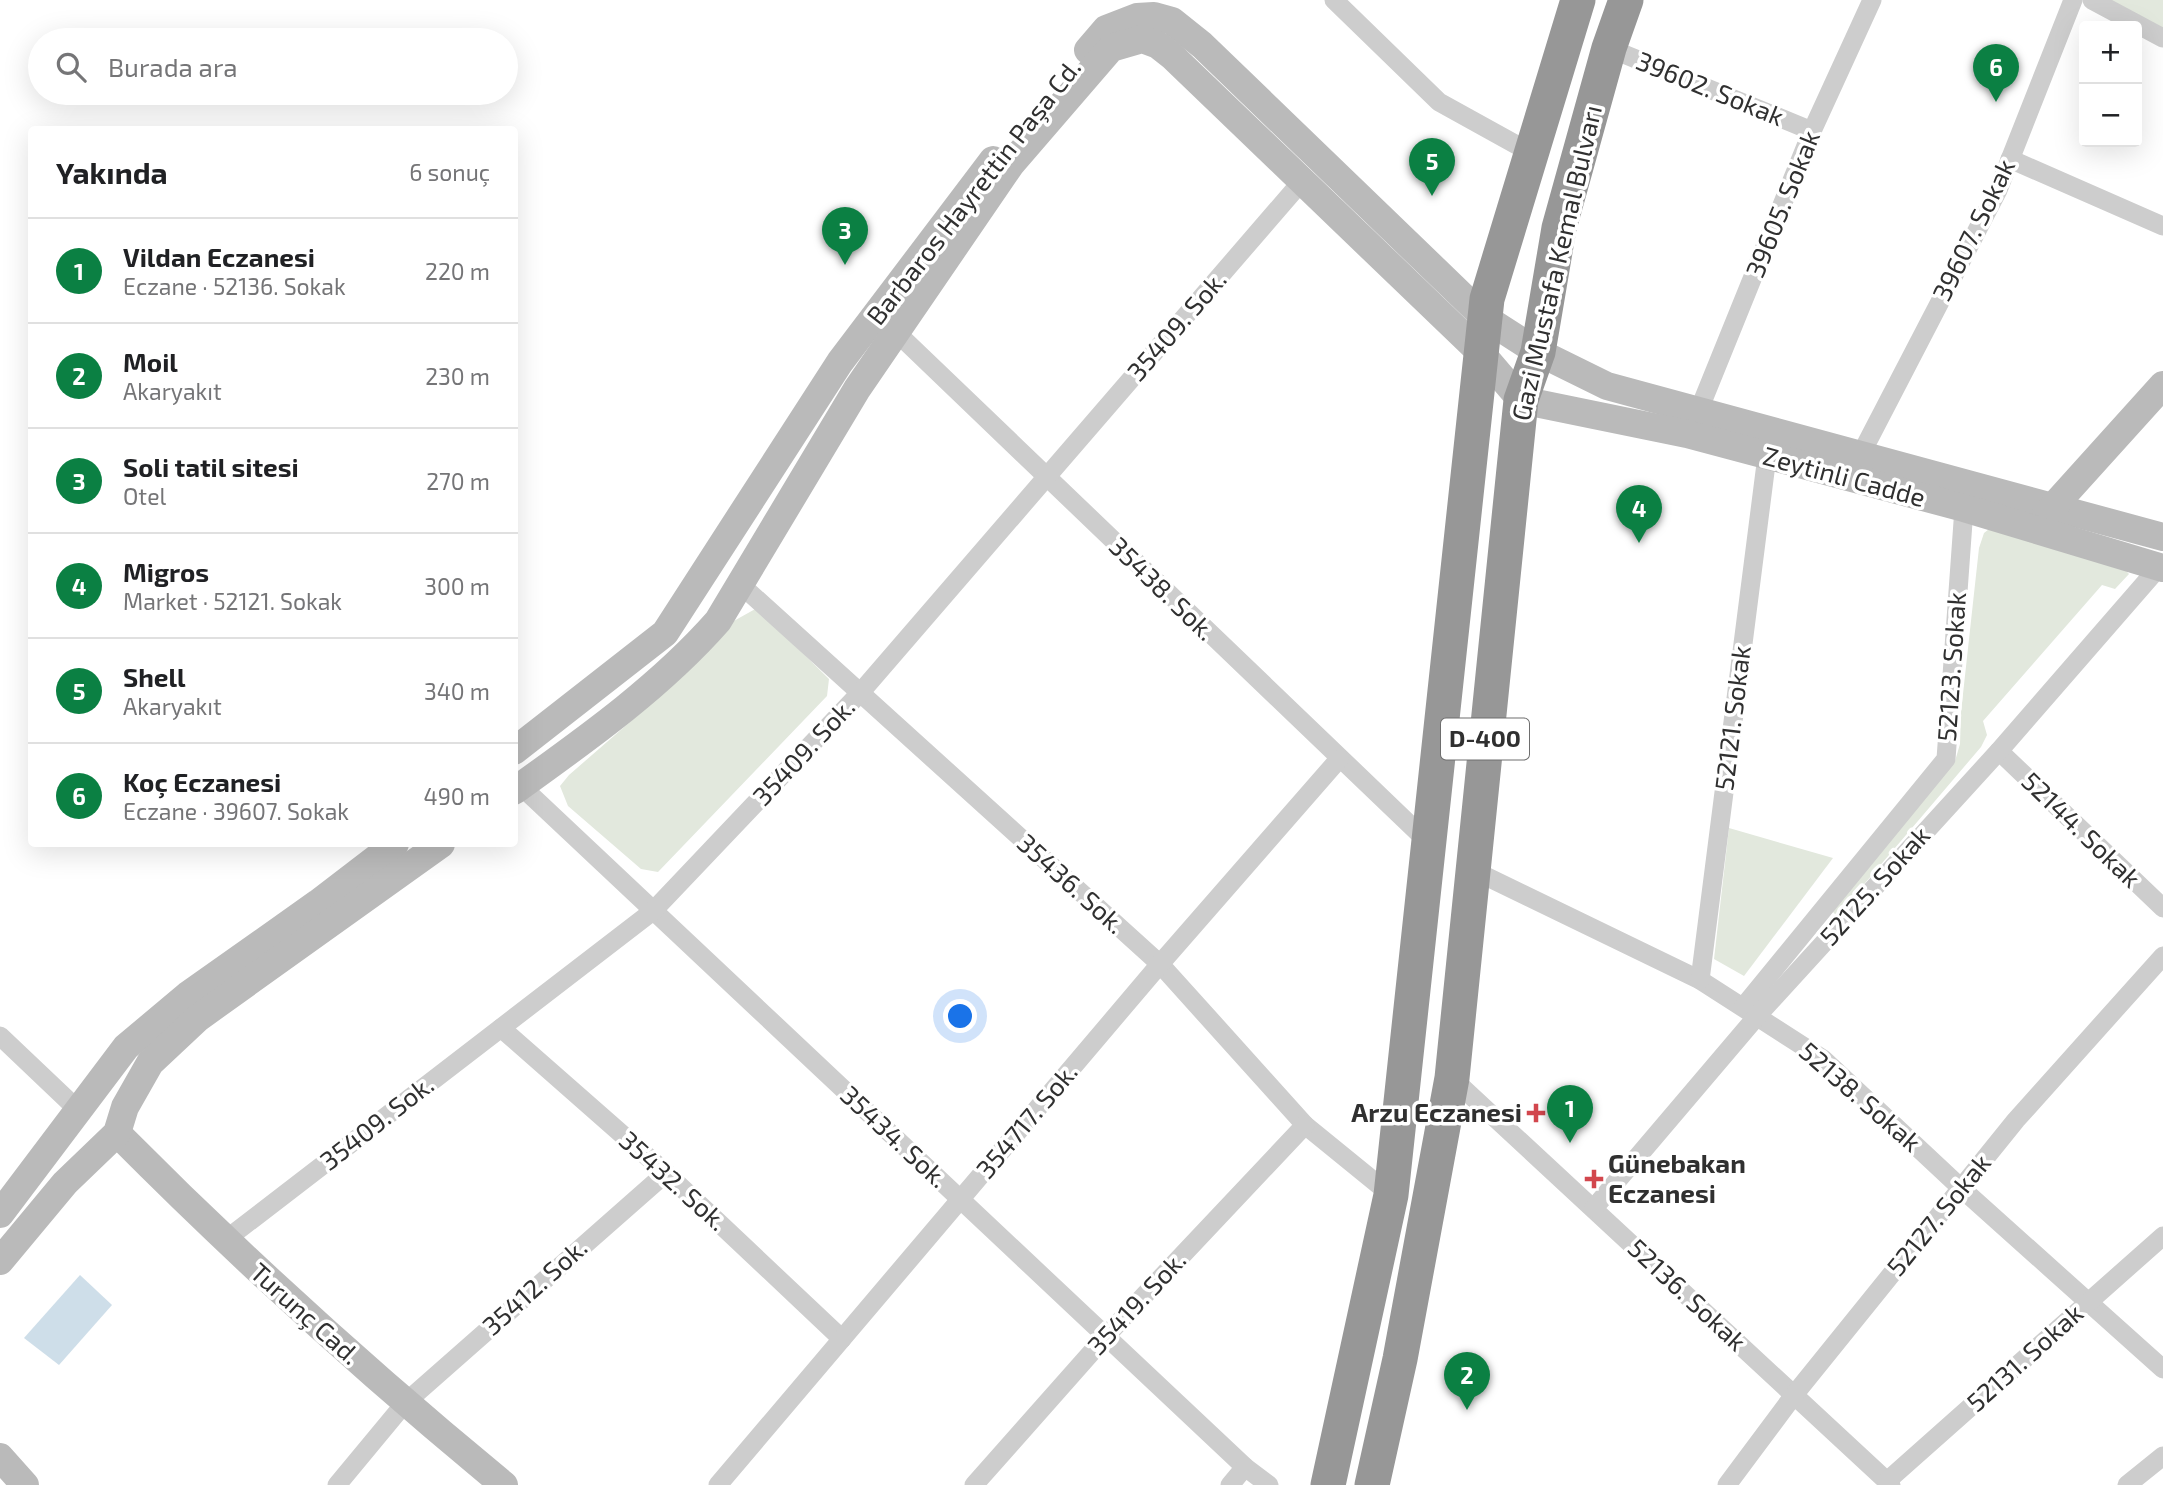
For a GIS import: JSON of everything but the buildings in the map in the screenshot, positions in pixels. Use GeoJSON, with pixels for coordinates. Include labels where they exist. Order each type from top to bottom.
{"type":"FeatureCollection","features":[{"type":"Feature","properties":{"kind":"highway","name":"Gazi Mustafa Kemal Bulvarı"},"geometry":{"type":"LineString","coordinates":[[1328,1485],[1391,1195],[1487,299],[1577,0]]}},
{"type":"Feature","properties":{"kind":"highway","name":"Gazi Mustafa Kemal Bulvarı"},"geometry":{"type":"LineString","coordinates":[[1372,1485],[1400,1359],[1451,1078],[1475,871],[1487,716],[1521,400],[1538,352],[1559,229],[1609,48],[1626,0]]}},
{"type":"Feature","properties":{"kind":"street"},"geometry":{"type":"LineString","coordinates":[[1334,0],[1439,102],[1531,153]]}},
{"type":"Feature","properties":{"kind":"street","name":"39605. Sokak"},"geometry":{"type":"LineString","coordinates":[[1699,410],[1812,131],[1872,0]]}},
{"type":"Feature","properties":{"kind":"street","name":"39607. Sokak"},"geometry":{"type":"LineString","coordinates":[[1861,454],[1998,190],[2073,0]]}},
{"type":"Feature","properties":{"kind":"street"},"geometry":{"type":"LineString","coordinates":[[2092,0],[2163,38]]}},
{"type":"Feature","properties":{"kind":"street","name":"Barbaros Hayrettin Paşa Cd."},"geometry":{"type":"LineString","coordinates":[[518,748],[665,633],[840,362],[1009,139],[1105,29],[1137,17],[1154,18]]}},
{"type":"Feature","properties":{"kind":"street"},"geometry":{"type":"LineString","coordinates":[[1154,18],[1157,44],[1303,180],[1481,353],[1521,400]]}},
{"type":"Feature","properties":{"kind":"street"},"geometry":{"type":"LineString","coordinates":[[518,788],[583,741],[695,647],[718,621],[857,389],[1012,164],[1111,48],[1154,18],[1172,21],[1202,45],[1485,318],[1538,352]]}},
{"type":"Feature","properties":{"kind":"street","name":"39602. Sokak"},"geometry":{"type":"LineString","coordinates":[[1609,48],[1812,131]]}},
{"type":"Feature","properties":{"kind":"street"},"geometry":{"type":"LineString","coordinates":[[2010,159],[2163,226]]}},
{"type":"Feature","properties":{"kind":"street","name":"35409. Sok."},"geometry":{"type":"LineString","coordinates":[[224,1241],[653,911],[860,693],[1303,180]]}},
{"type":"Feature","properties":{"kind":"street","name":"35438. Sok."},"geometry":{"type":"LineString","coordinates":[[896,332],[1339,760],[1430,844]]}},
{"type":"Feature","properties":{"kind":"street","name":"Zeytinli Cadde"},"geometry":{"type":"LineString","coordinates":[[1538,352],[1607,386],[2163,537]]}},
{"type":"Feature","properties":{"kind":"street"},"geometry":{"type":"LineString","coordinates":[[2034,528],[2163,385]]}},
{"type":"Feature","properties":{"kind":"street","name":"Zeytinli Cadde"},"geometry":{"type":"LineString","coordinates":[[1521,400],[1687,434],[1964,508],[2161,568]]}},
{"type":"Feature","properties":{"kind":"street","name":"52121. Sokak"},"geometry":{"type":"LineString","coordinates":[[1700,980],[1767,456]]}},
{"type":"Feature","properties":{"kind":"street","name":"52123. Sokak"},"geometry":{"type":"LineString","coordinates":[[1751,1010],[1946,759],[1964,508]]}},
{"type":"Feature","properties":{"kind":"street","name":"52125. Sokak"},"geometry":{"type":"LineString","coordinates":[[1594,1208],[1751,1010],[1998,751],[2161,568]]}},
{"type":"Feature","properties":{"kind":"street","name":"35436. Sok."},"geometry":{"type":"LineString","coordinates":[[740,584],[1160,964],[1305,1125],[1391,1195]]}},
{"type":"Feature","properties":{"kind":"street","name":"52144. Sokak"},"geometry":{"type":"LineString","coordinates":[[1998,751],[2163,908]]}},
{"type":"Feature","properties":{"kind":"street","name":"354717. Sok."},"geometry":{"type":"LineString","coordinates":[[718,1485],[1160,964],[1339,760]]}},
{"type":"Feature","properties":{"kind":"street","name":"35434. Sok."},"geometry":{"type":"LineString","coordinates":[[518,788],[653,911],[1245,1467],[1269,1485]]}},
{"type":"Feature","properties":{"kind":"street"},"geometry":{"type":"LineString","coordinates":[[0,1214],[36,1171],[126,1047],[188,995],[318,904],[391,847]]}},
{"type":"Feature","properties":{"kind":"street"},"geometry":{"type":"LineString","coordinates":[[0,1261],[65,1183],[113,1131],[150,1063],[198,1018],[437,847]]}},
{"type":"Feature","properties":{"kind":"street","name":"52138. Sokak"},"geometry":{"type":"LineString","coordinates":[[1475,871],[1700,980],[1751,1010],[1823,1059],[1961,1188],[2163,1369]]}},
{"type":"Feature","properties":{"kind":"street","name":"52127. Sokak"},"geometry":{"type":"LineString","coordinates":[[1727,1485],[1794,1395],[2016,1120],[2163,956]]}},
{"type":"Feature","properties":{"kind":"street","name":"35432. Sok."},"geometry":{"type":"LineString","coordinates":[[501,1028],[666,1173],[842,1339]]}},
{"type":"Feature","properties":{"kind":"street"},"geometry":{"type":"LineString","coordinates":[[0,1036],[72,1118]]}},
{"type":"Feature","properties":{"kind":"street","name":"52136. Sokak"},"geometry":{"type":"LineString","coordinates":[[1451,1078],[1889,1483]]}},
{"type":"Feature","properties":{"kind":"street","name":"Turunç Cad."},"geometry":{"type":"LineString","coordinates":[[99,1084],[112,1086],[121,1093],[113,1131],[224,1241],[405,1403],[504,1485]]}},
{"type":"Feature","properties":{"kind":"street"},"geometry":{"type":"LineString","coordinates":[[72,1118],[68,1140],[83,1149],[113,1131]]}},
{"type":"Feature","properties":{"kind":"street","name":"35419. Sok."},"geometry":{"type":"LineString","coordinates":[[974,1485],[1106,1336],[1305,1125]]}},
{"type":"Feature","properties":{"kind":"street","name":"35412. Sok."},"geometry":{"type":"LineString","coordinates":[[337,1485],[405,1403],[666,1173]]}},
{"type":"Feature","properties":{"kind":"street","name":"52131. Sokak"},"geometry":{"type":"LineString","coordinates":[[1889,1483],[2163,1236]]}},
{"type":"Feature","properties":{"kind":"street"},"geometry":{"type":"LineString","coordinates":[[2127,1485],[2163,1455]]}},
{"type":"Feature","properties":{"kind":"street"},"geometry":{"type":"LineString","coordinates":[[0,1457],[25,1485]]}},
{"type":"Feature","properties":{"kind":"street"},"geometry":{"type":"LineString","coordinates":[[1230,1485],[1245,1467]]}},
{"type":"Feature","properties":{"kind":"shaded area"},"geometry":{"type":"Polygon","coordinates":[[[2100,0],[2163,0],[2163,34],[2100,0]]]}},
{"type":"Feature","properties":{"kind":"shaded area"},"geometry":{"type":"Polygon","coordinates":[[[1993,526],[2119,563],[2129,574],[2115,589],[2102,585],[1983,721],[1987,735],[1981,747],[1837,916],[1831,910],[1955,761],[1960,744],[1979,548],[1984,533],[1993,526]]]}},
{"type":"Feature","properties":{"kind":"shaded area"},"geometry":{"type":"Polygon","coordinates":[[[757,608],[829,679],[827,696],[658,872],[641,869],[568,806],[560,786],[569,775],[684,675],[732,622],[757,608]]]}},
{"type":"Feature","properties":{"kind":"shaded area"},"geometry":{"type":"Polygon","coordinates":[[[1729,828],[1833,858],[1744,976],[1714,959],[1729,828]]]}},
{"type":"Feature","properties":{"kind":"shaded area"},"geometry":{"type":"Polygon","coordinates":[[[80,1275],[112,1305],[59,1365],[24,1338],[80,1275]]]}},
{"type":"Feature","properties":{"kind":"place","name":"Koç Eczanesi"},"geometry":{"type":"Point","coordinates":[1996,102]}},
{"type":"Feature","properties":{"kind":"place","name":"Shell"},"geometry":{"type":"Point","coordinates":[1432,196]}},
{"type":"Feature","properties":{"kind":"place","name":"Soli tatil sitesi"},"geometry":{"type":"Point","coordinates":[845,265]}},
{"type":"Feature","properties":{"kind":"place","name":"Migros"},"geometry":{"type":"Point","coordinates":[1639,543]}},
{"type":"Feature","properties":{"kind":"place","name":"Arzu Eczanesi"},"geometry":{"type":"Point","coordinates":[1536,1113]}},
{"type":"Feature","properties":{"kind":"place","name":"Vildan Eczanesi"},"geometry":{"type":"Point","coordinates":[1570,1143]}},
{"type":"Feature","properties":{"kind":"place","name":"Günebakan Eczanesi"},"geometry":{"type":"Point","coordinates":[1594,1179]}},
{"type":"Feature","properties":{"kind":"place","name":"Moil"},"geometry":{"type":"Point","coordinates":[1467,1410]}}]}
